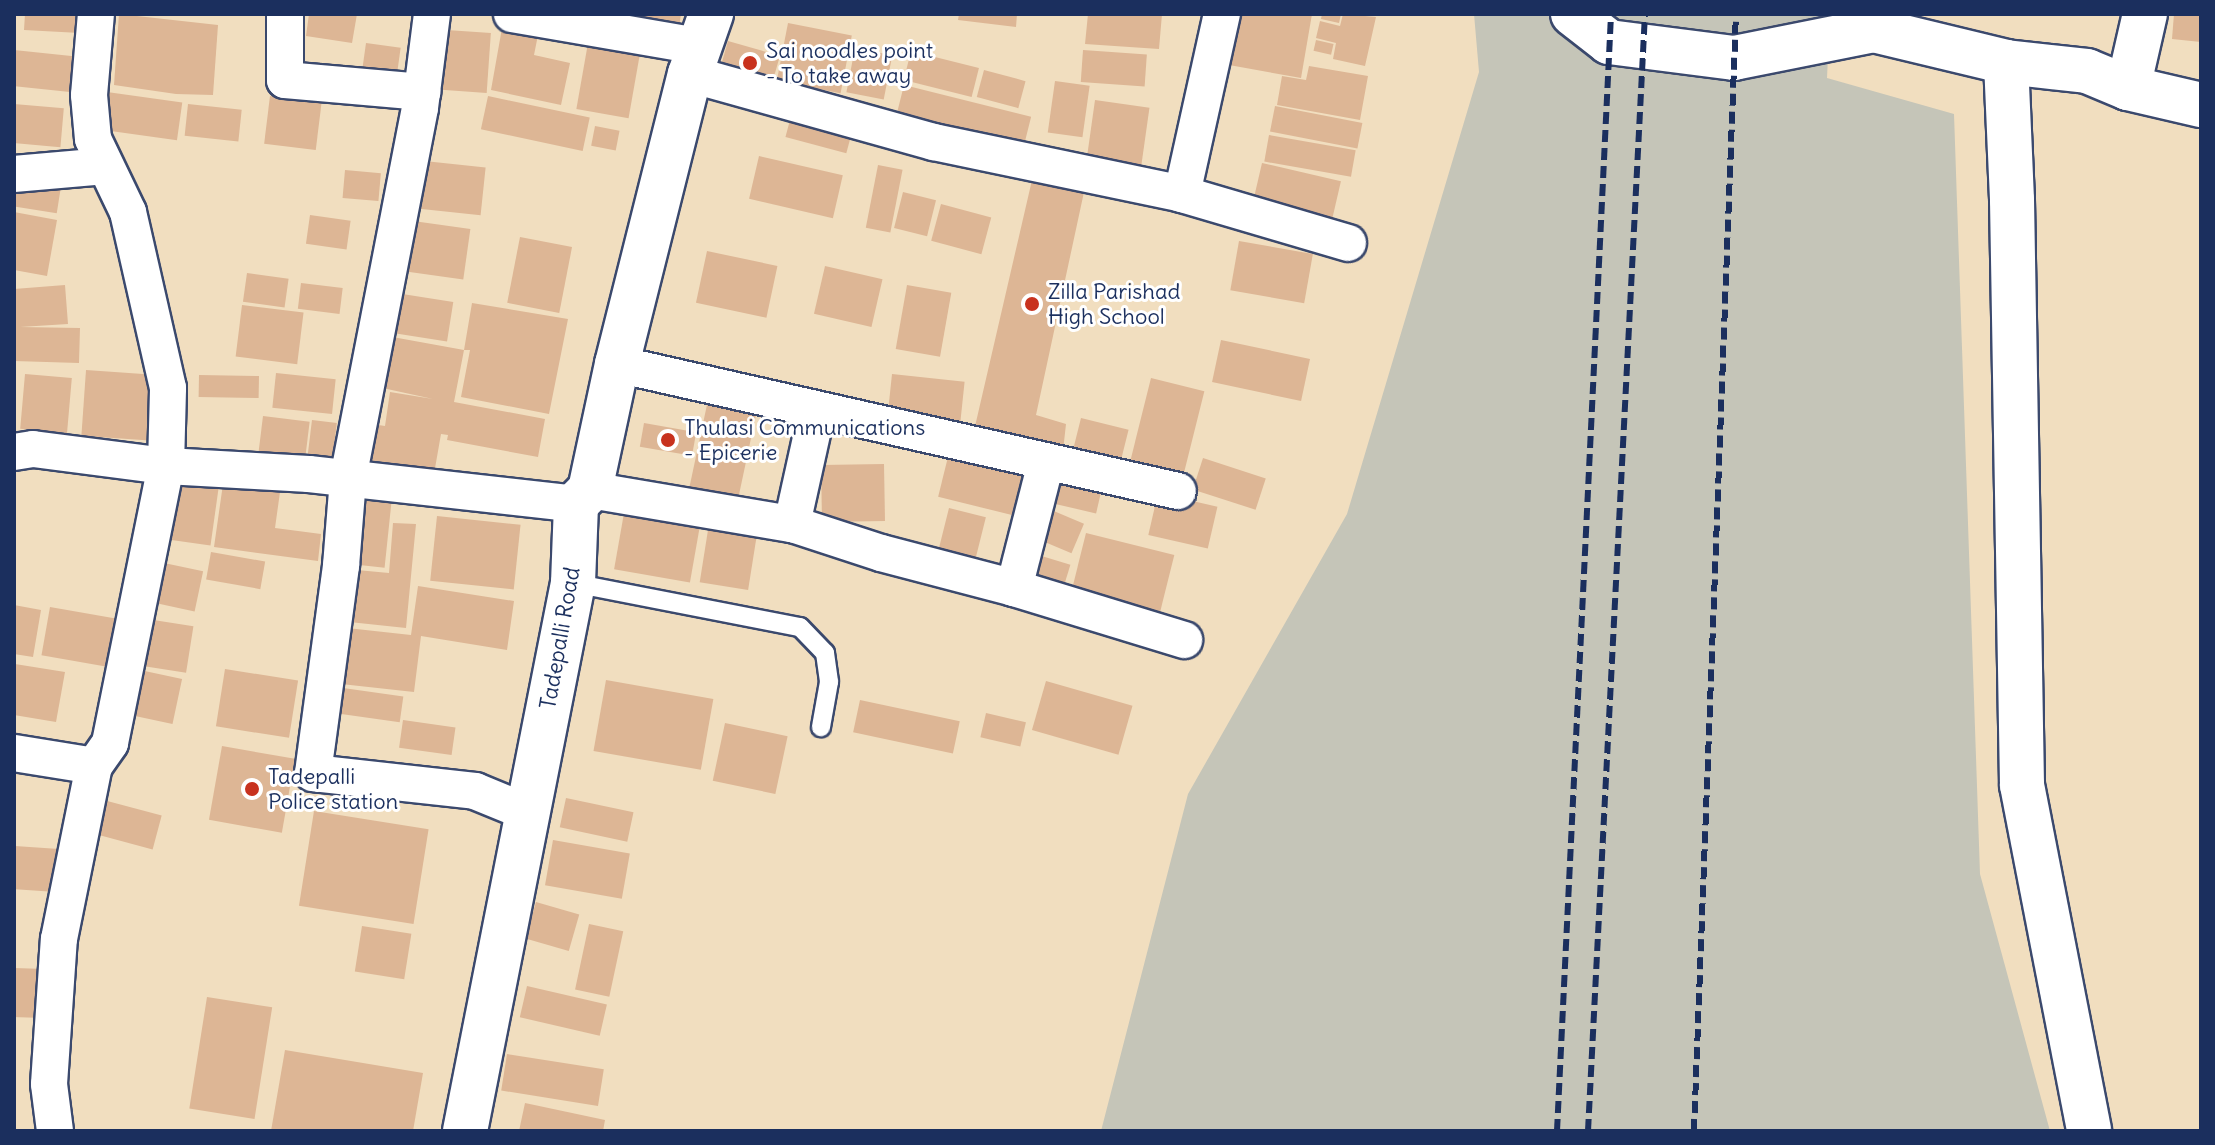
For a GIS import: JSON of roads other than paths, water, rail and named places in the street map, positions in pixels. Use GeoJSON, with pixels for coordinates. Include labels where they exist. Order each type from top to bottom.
{"type":"FeatureCollection","features":[{"type":"Feature","properties":{"kind":"street"},"geometry":{"type":"LineString","coordinates":[[55,1131],[49,1084],[59,939],[94,766],[110,743],[166,466],[168,388],[128,212],[120,189],[93,139],[89,95],[96,14]]}},
{"type":"Feature","properties":{"kind":"street"},"geometry":{"type":"LineString","coordinates":[[285,14],[285,80],[422,92]]}},
{"type":"Feature","properties":{"kind":"street"},"geometry":{"type":"LineString","coordinates":[[432,14],[422,92],[348,479],[341,566],[313,773],[475,791],[526,812]]}},
{"type":"Feature","properties":{"kind":"street"},"geometry":{"type":"LineString","coordinates":[[512,14],[699,44],[934,142],[1182,194],[1348,243]]}},
{"type":"Feature","properties":{"kind":"street"},"geometry":{"type":"LineString","coordinates":[[1182,194],[1222,14]]}},
{"type":"Feature","properties":{"kind":"street"},"geometry":{"type":"LineString","coordinates":[[1573,14],[1609,42],[1734,58],[1874,30],[2006,62],[2131,75],[2201,76]]}},
{"type":"Feature","properties":{"kind":"street"},"geometry":{"type":"LineString","coordinates":[[2131,75],[2145,14]]}},
{"type":"Feature","properties":{"kind":"street","name":"Tadepalli Road"},"geometry":{"type":"LineString","coordinates":[[465,1131],[573,583],[583,497],[699,44]]}},
{"type":"Feature","properties":{"kind":"street"},"geometry":{"type":"LineString","coordinates":[[2006,62],[2012,216],[2022,785],[2089,1131]]}},
{"type":"Feature","properties":{"kind":"street"},"geometry":{"type":"LineString","coordinates":[[2131,75],[2201,105]]}},
{"type":"Feature","properties":{"kind":"street"},"geometry":{"type":"LineString","coordinates":[[14,174],[105,166]]}},
{"type":"Feature","properties":{"kind":"street"},"geometry":{"type":"LineString","coordinates":[[617,364],[1178,491]]}},
{"type":"Feature","properties":{"kind":"street"},"geometry":{"type":"LineString","coordinates":[[792,524],[817,411]]}},
{"type":"Feature","properties":{"kind":"street"},"geometry":{"type":"LineString","coordinates":[[14,452],[33,449],[166,466],[583,497],[792,524],[881,553],[1014,588],[1184,640]]}},
{"type":"Feature","properties":{"kind":"street"},"geometry":{"type":"LineString","coordinates":[[1014,588],[1046,462]]}},
{"type":"Feature","properties":{"kind":"street"},"geometry":{"type":"LineString","coordinates":[[14,753],[94,766]]}},
{"type":"Feature","properties":{"kind":"lane"},"geometry":{"type":"LineString","coordinates":[[573,583],[800,627],[825,653],[829,682],[821,727]]}},
{"type":"Feature","properties":{"kind":"railway"},"geometry":{"type":"LineString","coordinates":[[1557,1131],[1611,14]]}},
{"type":"Feature","properties":{"kind":"railway"},"geometry":{"type":"LineString","coordinates":[[1588,1131],[1645,14]]}},
{"type":"Feature","properties":{"kind":"railway"},"geometry":{"type":"LineString","coordinates":[[1694,1131],[1736,14]]}},
{"type":"Feature","properties":{"kind":"place","name":"Sai noodles point - To take away"},"geometry":{"type":"Point","coordinates":[750,63]}},
{"type":"Feature","properties":{"kind":"place","name":"Zilla Parishad High School"},"geometry":{"type":"Point","coordinates":[1032,304]}},
{"type":"Feature","properties":{"kind":"place","name":"Thulasi Communications - Epicerie"},"geometry":{"type":"Point","coordinates":[668,440]}},
{"type":"Feature","properties":{"kind":"place","name":"Tadepalli Police station"},"geometry":{"type":"Point","coordinates":[252,789]}}]}
